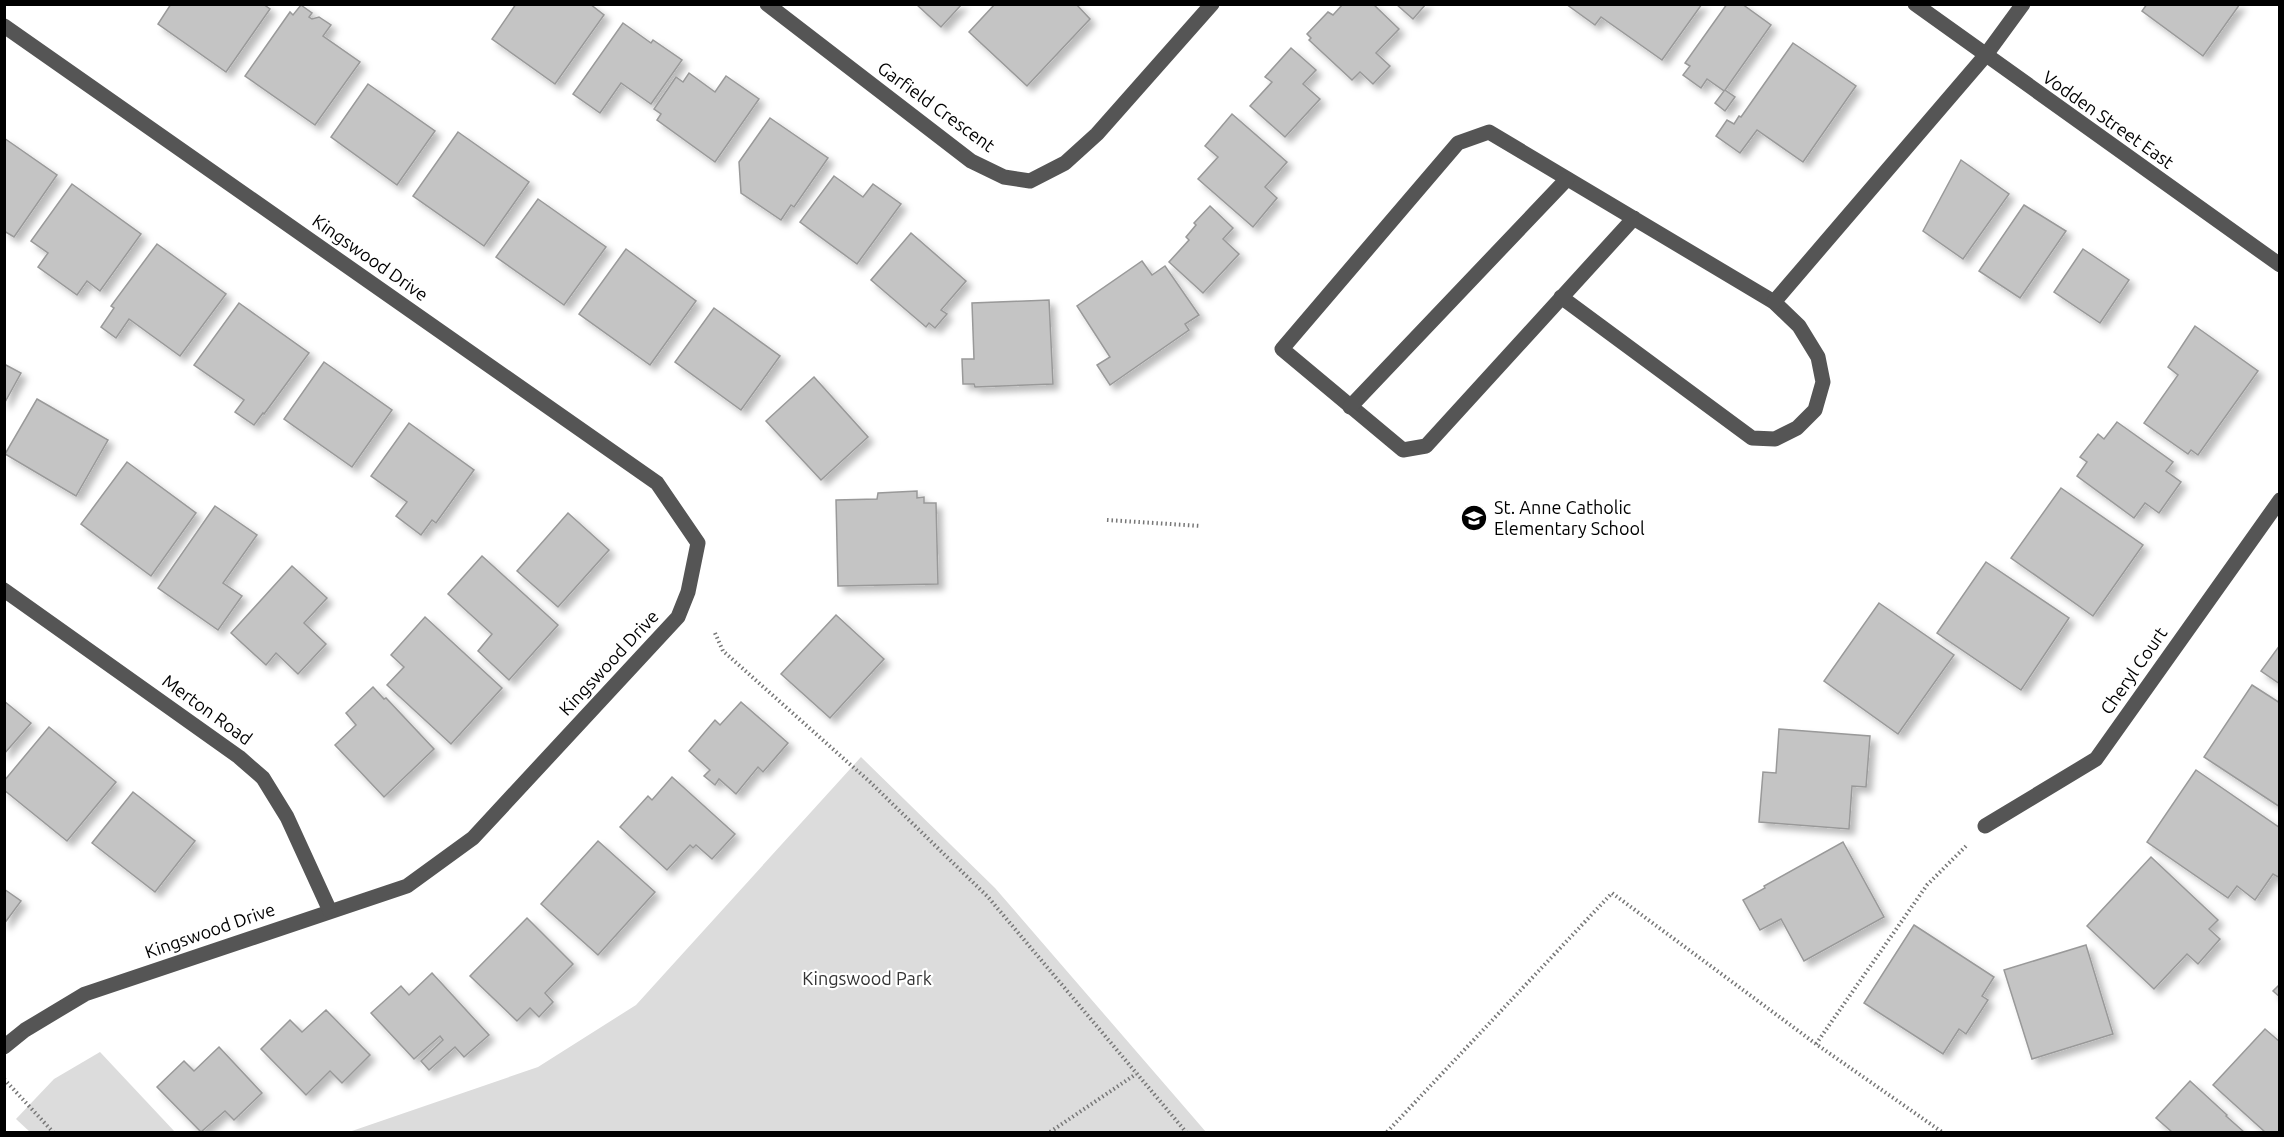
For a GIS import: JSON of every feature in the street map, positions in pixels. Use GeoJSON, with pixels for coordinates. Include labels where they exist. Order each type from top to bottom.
{"type":"FeatureCollection","features":[{"type":"Feature","properties":{"kind":"street","name":"Garfield Crescent"},"geometry":{"type":"LineString","coordinates":[[767,4],[971,161],[1004,177],[1029,181],[1065,163],[1097,134],[1212,4]]}},
{"type":"Feature","properties":{"kind":"street","name":"Vodden Street East"},"geometry":{"type":"LineString","coordinates":[[1915,4],[2280,266]]}},
{"type":"Feature","properties":{"kind":"street"},"geometry":{"type":"LineString","coordinates":[[1774,302],[1985,56],[2023,4]]}},
{"type":"Feature","properties":{"kind":"street","name":"Kingswood Drive"},"geometry":{"type":"LineString","coordinates":[[4,26],[657,483],[698,543],[688,592],[678,617],[473,838],[407,886],[85,994],[25,1030],[4,1047]]}},
{"type":"Feature","properties":{"kind":"street"},"geometry":{"type":"LineString","coordinates":[[1561,297],[1752,438],[1775,439],[1797,428],[1815,410],[1823,382],[1818,357],[1799,326],[1774,302],[1634,218],[1488,132],[1458,143],[1282,349],[1403,450],[1425,446],[1561,297],[1634,218]]}},
{"type":"Feature","properties":{"kind":"street"},"geometry":{"type":"LineString","coordinates":[[1350,406],[1567,179]]}},
{"type":"Feature","properties":{"kind":"street","name":"Cheryl Court"},"geometry":{"type":"LineString","coordinates":[[1985,826],[2096,759],[2280,500]]}},
{"type":"Feature","properties":{"kind":"street","name":"Merton Road"},"geometry":{"type":"LineString","coordinates":[[4,590],[239,757],[263,778],[287,817],[330,911]]}},
{"type":"Feature","properties":{"kind":"path"},"geometry":{"type":"LineString","coordinates":[[1107,520],[1202,526]]}},
{"type":"Feature","properties":{"kind":"path"},"geometry":{"type":"LineString","coordinates":[[716,633],[723,651],[870,783],[988,897],[1186,1132]]}},
{"type":"Feature","properties":{"kind":"path"},"geometry":{"type":"LineString","coordinates":[[1816,1044],[1927,885],[1985,826]]}},
{"type":"Feature","properties":{"kind":"path"},"geometry":{"type":"LineString","coordinates":[[1387,1132],[1612,893],[1816,1044],[1942,1132]]}},
{"type":"Feature","properties":{"kind":"path"},"geometry":{"type":"LineString","coordinates":[[1050,1132],[1136,1074]]}},
{"type":"Feature","properties":{"kind":"path"},"geometry":{"type":"LineString","coordinates":[[4,1079],[53,1132]]}},
{"type":"Feature","properties":{"kind":"green space","name":"Kingswood Park"},"geometry":{"type":"Polygon","coordinates":[[[861,757],[995,888],[1206,1132],[349,1132],[538,1067],[636,1005],[861,757]]]}},
{"type":"Feature","properties":{"kind":"green space"},"geometry":{"type":"Polygon","coordinates":[[[100,1052],[175,1132],[30,1132],[16,1119],[54,1079],[100,1052]]]}},
{"type":"Feature","properties":{"kind":"building"},"geometry":{"type":"Polygon","coordinates":[[[171,4],[263,4],[270,9],[226,72],[158,24],[171,4]]]}},
{"type":"Feature","properties":{"kind":"building"},"geometry":{"type":"Polygon","coordinates":[[[516,4],[590,4],[604,15],[555,84],[492,39],[516,4]]]}},
{"type":"Feature","properties":{"kind":"building"},"geometry":{"type":"Polygon","coordinates":[[[916,4],[962,4],[941,27],[916,4]]]}},
{"type":"Feature","properties":{"kind":"building"},"geometry":{"type":"Polygon","coordinates":[[[995,4],[1076,4],[1090,19],[1027,86],[969,32],[995,4]]]}},
{"type":"Feature","properties":{"kind":"building"},"geometry":{"type":"Polygon","coordinates":[[[1343,4],[1373,4],[1399,29],[1376,53],[1390,66],[1373,84],[1360,72],[1352,80],[1309,40],[1311,38],[1307,34],[1328,12],[1333,15],[1343,4]]]}},
{"type":"Feature","properties":{"kind":"building"},"geometry":{"type":"Polygon","coordinates":[[[1396,4],[1426,4],[1413,19],[1396,4]]]}},
{"type":"Feature","properties":{"kind":"building"},"geometry":{"type":"Polygon","coordinates":[[[1566,4],[1702,4],[1662,60],[1601,17],[1595,25],[1566,4]]]}},
{"type":"Feature","properties":{"kind":"building"},"geometry":{"type":"Polygon","coordinates":[[[1727,4],[1742,4],[1771,25],[1725,90],[1735,97],[1725,111],[1715,103],[1724,91],[1707,79],[1701,88],[1683,75],[1690,66],[1685,63],[1727,4]]]}},
{"type":"Feature","properties":{"kind":"building"},"geometry":{"type":"Polygon","coordinates":[[[2147,4],[2240,4],[2203,56],[2142,11],[2147,4]]]}},
{"type":"Feature","properties":{"kind":"building"},"geometry":{"type":"Polygon","coordinates":[[[301,5],[312,13],[309,17],[312,19],[319,17],[331,25],[323,36],[360,62],[315,125],[245,76],[290,12],[293,15],[301,5]]]}},
{"type":"Feature","properties":{"kind":"building"},"geometry":{"type":"Polygon","coordinates":[[[623,23],[651,43],[653,40],[682,60],[651,104],[621,83],[600,113],[573,94],[623,23]]]}},
{"type":"Feature","properties":{"kind":"building"},"geometry":{"type":"Polygon","coordinates":[[[1793,43],[1856,86],[1803,162],[1757,130],[1740,153],[1716,136],[1727,120],[1734,124],[1739,116],[1741,117],[1793,43]]]}},
{"type":"Feature","properties":{"kind":"building"},"geometry":{"type":"Polygon","coordinates":[[[1291,48],[1316,70],[1303,84],[1320,99],[1285,137],[1250,106],[1272,82],[1265,77],[1291,48]]]}},
{"type":"Feature","properties":{"kind":"building"},"geometry":{"type":"Polygon","coordinates":[[[689,73],[715,92],[726,76],[759,99],[715,162],[657,120],[661,114],[654,109],[676,77],[683,82],[689,73]]]}},
{"type":"Feature","properties":{"kind":"building"},"geometry":{"type":"Polygon","coordinates":[[[368,84],[435,131],[397,185],[331,137],[368,84]]]}},
{"type":"Feature","properties":{"kind":"building"},"geometry":{"type":"Polygon","coordinates":[[[1232,114],[1287,162],[1265,187],[1277,198],[1253,227],[1198,179],[1218,157],[1205,146],[1232,114]]]}},
{"type":"Feature","properties":{"kind":"building"},"geometry":{"type":"Polygon","coordinates":[[[770,118],[828,158],[794,207],[791,205],[781,220],[741,193],[739,162],[770,118]]]}},
{"type":"Feature","properties":{"kind":"building"},"geometry":{"type":"Polygon","coordinates":[[[458,132],[529,182],[484,246],[413,196],[458,132]]]}},
{"type":"Feature","properties":{"kind":"building"},"geometry":{"type":"Polygon","coordinates":[[[4,138],[57,175],[14,237],[4,231],[4,138]]]}},
{"type":"Feature","properties":{"kind":"building"},"geometry":{"type":"Polygon","coordinates":[[[1961,160],[2009,194],[1963,259],[1923,231],[1961,160]]]}},
{"type":"Feature","properties":{"kind":"building"},"geometry":{"type":"Polygon","coordinates":[[[834,176],[863,197],[873,184],[901,204],[857,264],[800,222],[834,176]]]}},
{"type":"Feature","properties":{"kind":"building"},"geometry":{"type":"Polygon","coordinates":[[[72,184],[141,234],[100,291],[87,281],[77,295],[38,267],[48,253],[31,241],[72,184]]]}},
{"type":"Feature","properties":{"kind":"building"},"geometry":{"type":"Polygon","coordinates":[[[538,199],[606,247],[564,305],[496,257],[538,199]]]}},
{"type":"Feature","properties":{"kind":"building"},"geometry":{"type":"Polygon","coordinates":[[[2024,205],[2066,231],[2020,298],[1979,271],[2024,205]]]}},
{"type":"Feature","properties":{"kind":"building"},"geometry":{"type":"Polygon","coordinates":[[[1210,206],[1233,228],[1223,239],[1239,254],[1203,293],[1169,262],[1189,240],[1186,237],[1196,225],[1194,223],[1210,206]]]}},
{"type":"Feature","properties":{"kind":"building"},"geometry":{"type":"Polygon","coordinates":[[[911,233],[966,281],[941,310],[947,314],[935,328],[929,323],[926,327],[871,280],[911,233]]]}},
{"type":"Feature","properties":{"kind":"building"},"geometry":{"type":"Polygon","coordinates":[[[157,244],[226,294],[180,356],[129,319],[116,338],[101,327],[114,308],[111,306],[157,244]]]}},
{"type":"Feature","properties":{"kind":"building"},"geometry":{"type":"Polygon","coordinates":[[[626,249],[696,301],[650,365],[579,314],[626,249]]]}},
{"type":"Feature","properties":{"kind":"building"},"geometry":{"type":"Polygon","coordinates":[[[2083,249],[2129,280],[2100,323],[2054,292],[2083,249]]]}},
{"type":"Feature","properties":{"kind":"building"},"geometry":{"type":"Polygon","coordinates":[[[1142,261],[1152,275],[1165,266],[1199,315],[1185,324],[1189,330],[1110,385],[1097,365],[1110,357],[1077,306],[1142,261]]]}},
{"type":"Feature","properties":{"kind":"building"},"geometry":{"type":"Polygon","coordinates":[[[1049,300],[1053,384],[975,387],[974,384],[963,384],[962,359],[974,359],[972,303],[1049,300]]]}},
{"type":"Feature","properties":{"kind":"building"},"geometry":{"type":"Polygon","coordinates":[[[239,303],[309,353],[254,425],[235,412],[244,400],[194,365],[239,303]]]}},
{"type":"Feature","properties":{"kind":"building"},"geometry":{"type":"Polygon","coordinates":[[[714,308],[780,356],[741,410],[675,362],[714,308]]]}},
{"type":"Feature","properties":{"kind":"building"},"geometry":{"type":"Polygon","coordinates":[[[2195,326],[2258,371],[2198,455],[2191,450],[2188,454],[2144,423],[2178,375],[2168,367],[2195,326]]]}},
{"type":"Feature","properties":{"kind":"building"},"geometry":{"type":"Polygon","coordinates":[[[324,362],[392,410],[352,467],[284,419],[324,362]]]}},
{"type":"Feature","properties":{"kind":"building"},"geometry":{"type":"Polygon","coordinates":[[[4,364],[21,373],[4,404],[4,364]]]}},
{"type":"Feature","properties":{"kind":"building"},"geometry":{"type":"Polygon","coordinates":[[[814,377],[868,437],[821,480],[766,421],[814,377]]]}},
{"type":"Feature","properties":{"kind":"building"},"geometry":{"type":"Polygon","coordinates":[[[37,399],[108,440],[76,496],[5,454],[37,399]]]}},
{"type":"Feature","properties":{"kind":"building"},"geometry":{"type":"Polygon","coordinates":[[[2117,422],[2173,462],[2166,471],[2181,482],[2159,513],[2145,503],[2134,518],[2077,476],[2087,462],[2080,457],[2098,434],[2104,439],[2117,422]]]}},
{"type":"Feature","properties":{"kind":"building"},"geometry":{"type":"Polygon","coordinates":[[[409,423],[474,470],[436,523],[432,520],[421,535],[396,516],[407,502],[371,476],[409,423]]]}},
{"type":"Feature","properties":{"kind":"building"},"geometry":{"type":"Polygon","coordinates":[[[127,462],[196,513],[151,576],[81,524],[127,462]]]}},
{"type":"Feature","properties":{"kind":"building"},"geometry":{"type":"Polygon","coordinates":[[[2061,488],[2143,545],[2093,616],[2011,558],[2061,488]]]}},
{"type":"Feature","properties":{"kind":"building"},"geometry":{"type":"Polygon","coordinates":[[[917,491],[917,498],[924,497],[924,503],[936,503],[938,584],[838,586],[836,500],[877,499],[878,493],[917,491]]]}},
{"type":"Feature","properties":{"kind":"building"},"geometry":{"type":"Polygon","coordinates":[[[215,506],[257,535],[223,583],[242,596],[218,630],[158,588],[215,506]]]}},
{"type":"Feature","properties":{"kind":"building"},"geometry":{"type":"Polygon","coordinates":[[[568,513],[609,550],[558,607],[517,571],[568,513]]]}},
{"type":"Feature","properties":{"kind":"building"},"geometry":{"type":"Polygon","coordinates":[[[482,556],[558,625],[509,680],[478,651],[492,634],[448,594],[482,556]]]}},
{"type":"Feature","properties":{"kind":"building"},"geometry":{"type":"Polygon","coordinates":[[[1986,562],[2069,618],[2021,690],[1937,633],[1986,562]]]}},
{"type":"Feature","properties":{"kind":"building"},"geometry":{"type":"Polygon","coordinates":[[[292,566],[327,598],[304,623],[326,644],[298,674],[276,653],[266,665],[231,633],[292,566]]]}},
{"type":"Feature","properties":{"kind":"building"},"geometry":{"type":"Polygon","coordinates":[[[1879,603],[1954,655],[1898,734],[1824,681],[1879,603]]]}},
{"type":"Feature","properties":{"kind":"building"},"geometry":{"type":"Polygon","coordinates":[[[836,615],[884,659],[830,718],[781,674],[836,615]]]}},
{"type":"Feature","properties":{"kind":"building"},"geometry":{"type":"Polygon","coordinates":[[[425,617],[502,688],[451,744],[387,685],[404,667],[391,655],[425,617]]]}},
{"type":"Feature","properties":{"kind":"building"},"geometry":{"type":"Polygon","coordinates":[[[2280,645],[2280,684],[2261,671],[2280,645]]]}},
{"type":"Feature","properties":{"kind":"building"},"geometry":{"type":"Polygon","coordinates":[[[2252,685],[2280,703],[2280,807],[2204,757],[2252,685]]]}},
{"type":"Feature","properties":{"kind":"building"},"geometry":{"type":"Polygon","coordinates":[[[373,687],[434,749],[384,797],[335,745],[356,725],[346,713],[373,687]]]}},
{"type":"Feature","properties":{"kind":"building"},"geometry":{"type":"Polygon","coordinates":[[[4,701],[31,723],[4,754],[4,701]]]}},
{"type":"Feature","properties":{"kind":"building"},"geometry":{"type":"Polygon","coordinates":[[[741,702],[788,743],[763,772],[758,767],[736,794],[719,779],[715,785],[704,776],[710,770],[689,751],[715,720],[720,725],[741,702]]]}},
{"type":"Feature","properties":{"kind":"building"},"geometry":{"type":"Polygon","coordinates":[[[49,727],[116,782],[67,841],[4,790],[4,781],[49,727]]]}},
{"type":"Feature","properties":{"kind":"building"},"geometry":{"type":"Polygon","coordinates":[[[1779,729],[1870,736],[1866,787],[1852,786],[1849,829],[1759,822],[1763,772],[1776,773],[1779,729]]]}},
{"type":"Feature","properties":{"kind":"building"},"geometry":{"type":"Polygon","coordinates":[[[2196,770],[2280,828],[2280,878],[2273,874],[2255,900],[2237,886],[2228,898],[2147,842],[2196,770]]]}},
{"type":"Feature","properties":{"kind":"building"},"geometry":{"type":"Polygon","coordinates":[[[672,777],[735,834],[712,859],[696,845],[693,848],[690,845],[667,870],[620,827],[648,796],[652,800],[672,777]]]}},
{"type":"Feature","properties":{"kind":"building"},"geometry":{"type":"Polygon","coordinates":[[[133,792],[195,841],[155,892],[92,843],[133,792]]]}},
{"type":"Feature","properties":{"kind":"building"},"geometry":{"type":"Polygon","coordinates":[[[598,841],[655,892],[598,955],[541,904],[598,841]]]}},
{"type":"Feature","properties":{"kind":"building"},"geometry":{"type":"Polygon","coordinates":[[[1843,842],[1884,917],[1804,961],[1781,919],[1760,930],[1743,900],[1843,842]]]}},
{"type":"Feature","properties":{"kind":"building"},"geometry":{"type":"Polygon","coordinates":[[[2151,857],[2218,920],[2209,929],[2220,939],[2198,964],[2187,954],[2154,989],[2087,926],[2151,857]]]}},
{"type":"Feature","properties":{"kind":"building"},"geometry":{"type":"Polygon","coordinates":[[[4,889],[21,901],[4,924],[4,889]]]}},
{"type":"Feature","properties":{"kind":"building"},"geometry":{"type":"Polygon","coordinates":[[[527,918],[573,964],[545,993],[553,1002],[539,1017],[530,1008],[517,1021],[470,976],[527,918]]]}},
{"type":"Feature","properties":{"kind":"building"},"geometry":{"type":"Polygon","coordinates":[[[1914,925],[1994,977],[1982,996],[1988,1000],[1966,1034],[1959,1029],[1943,1054],[1864,1003],[1914,925]]]}},
{"type":"Feature","properties":{"kind":"building"},"geometry":{"type":"Polygon","coordinates":[[[2086,945],[2113,1034],[2032,1059],[2004,970],[2086,945]]]}},
{"type":"Feature","properties":{"kind":"building"},"geometry":{"type":"Polygon","coordinates":[[[432,973],[489,1035],[464,1057],[455,1047],[429,1070],[421,1061],[443,1040],[440,1036],[414,1059],[371,1013],[401,986],[409,995],[432,973]]]}},
{"type":"Feature","properties":{"kind":"building"},"geometry":{"type":"Polygon","coordinates":[[[2280,984],[2280,997],[2273,991],[2280,984]]]}},
{"type":"Feature","properties":{"kind":"building"},"geometry":{"type":"Polygon","coordinates":[[[326,1010],[370,1055],[342,1083],[330,1071],[306,1095],[261,1049],[290,1020],[302,1032],[326,1010]]]}},
{"type":"Feature","properties":{"kind":"building"},"geometry":{"type":"Polygon","coordinates":[[[2265,1029],[2280,1042],[2280,1132],[2265,1132],[2213,1085],[2265,1029]]]}},
{"type":"Feature","properties":{"kind":"building"},"geometry":{"type":"Polygon","coordinates":[[[219,1047],[262,1093],[234,1120],[225,1111],[201,1132],[157,1087],[184,1061],[194,1071],[219,1047]]]}},
{"type":"Feature","properties":{"kind":"building"},"geometry":{"type":"Polygon","coordinates":[[[2190,1081],[2244,1132],[2172,1132],[2156,1118],[2190,1081]]]}},
{"type":"Feature","properties":{"kind":"place","name":"St. Anne Catholic Elementary School"},"geometry":{"type":"Point","coordinates":[1474,518]}}]}
